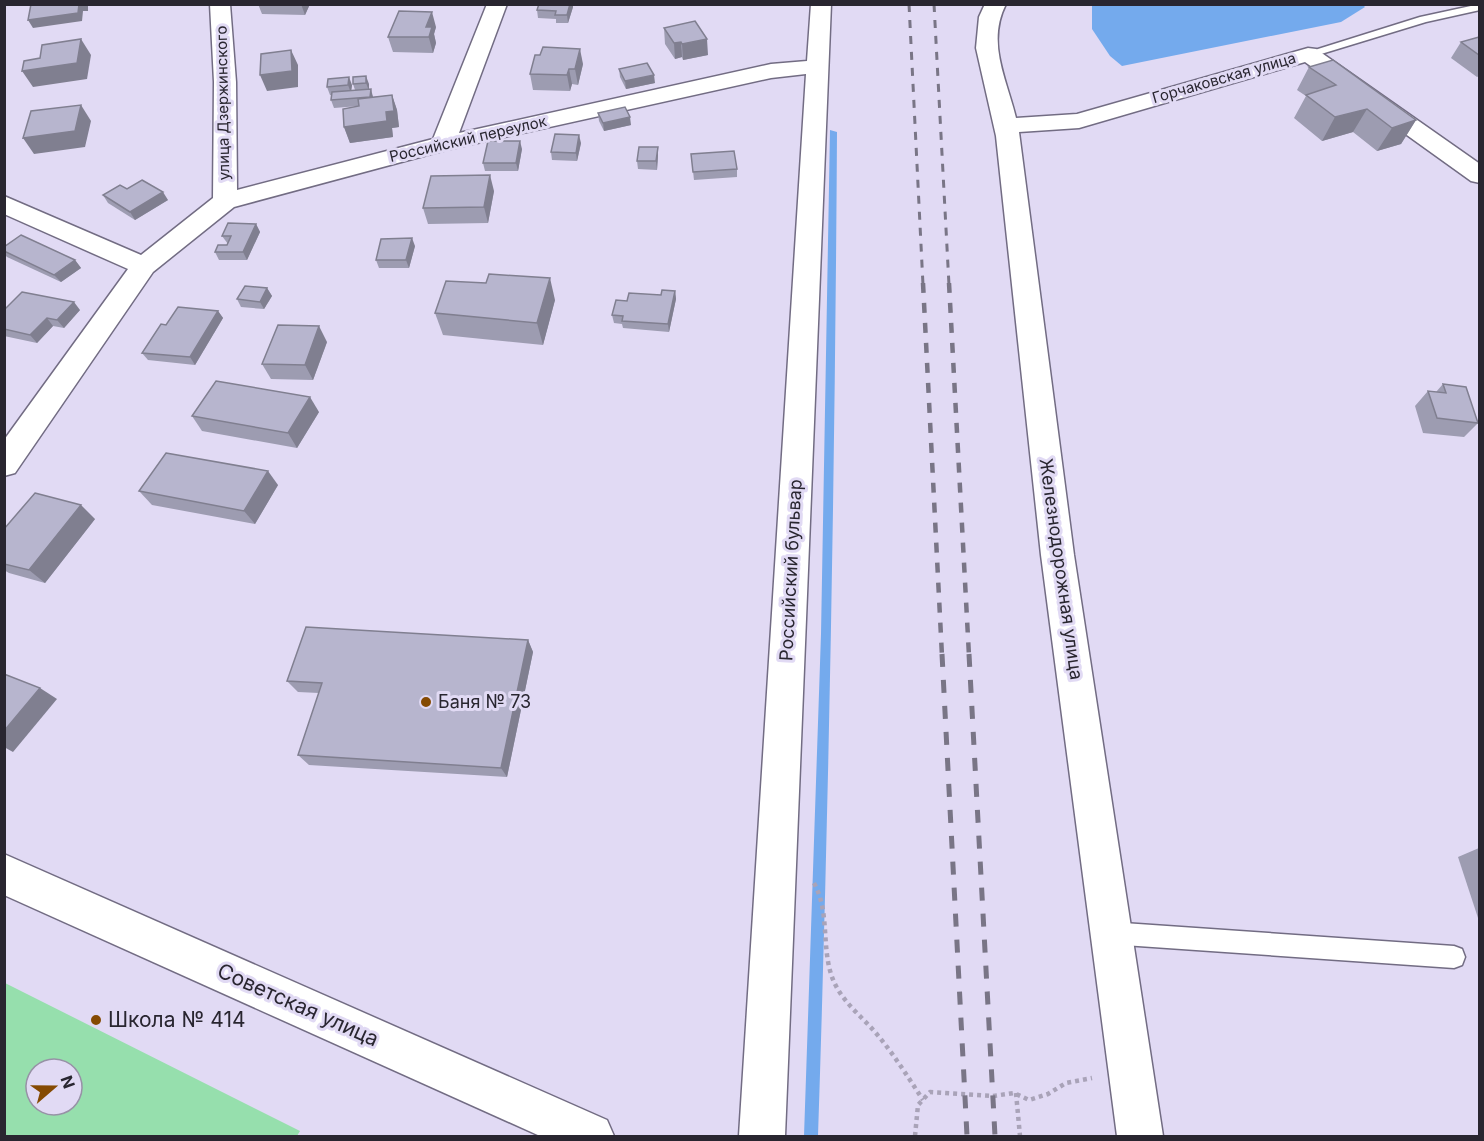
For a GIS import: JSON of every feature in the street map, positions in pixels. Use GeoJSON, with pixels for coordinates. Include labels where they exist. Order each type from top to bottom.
{"type":"FeatureCollection","features":[{"type":"Feature","properties":{"kind":"street","name":"улица Дзержинского"},"geometry":{"type":"LineString","coordinates":[[220,4],[225,82],[225,201]]}},
{"type":"Feature","properties":{"kind":"street"},"geometry":{"type":"LineString","coordinates":[[443,144],[497,4]]}},
{"type":"Feature","properties":{"kind":"street","name":"Российский бульвар"},"geometry":{"type":"LineString","coordinates":[[762,1137],[821,4]]}},
{"type":"Feature","properties":{"kind":"street","name":"Железнодорожная улица"},"geometry":{"type":"LineString","coordinates":[[996,4],[987,16],[986,43],[1006,126],[1023,285],[1109,933],[1140,1137]]}},
{"type":"Feature","properties":{"kind":"street","name":"Горчаковская улица"},"geometry":{"type":"LineString","coordinates":[[1006,126],[1079,121],[1308,54],[1479,176]]}},
{"type":"Feature","properties":{"kind":"street","name":"Российский переулок"},"geometry":{"type":"LineString","coordinates":[[10,445],[144,266],[225,201],[443,144],[771,71],[816,67]]}},
{"type":"Feature","properties":{"kind":"street"},"geometry":{"type":"LineString","coordinates":[[4,204],[144,266]]}},
{"type":"Feature","properties":{"kind":"street","name":"Советская улица"},"geometry":{"type":"LineString","coordinates":[[4,874],[591,1137]]}},
{"type":"Feature","properties":{"kind":"lane"},"geometry":{"type":"LineString","coordinates":[[1308,54],[1424,19],[1479,7]]}},
{"type":"Feature","properties":{"kind":"lane"},"geometry":{"type":"LineString","coordinates":[[1109,933],[1454,957]]}},
{"type":"Feature","properties":{"kind":"path"},"geometry":{"type":"LineString","coordinates":[[777,862],[808,878],[816,885],[824,902],[829,963],[834,982],[887,1048],[923,1100]]}},
{"type":"Feature","properties":{"kind":"path"},"geometry":{"type":"LineString","coordinates":[[915,1137],[918,1105],[930,1092],[993,1096],[1017,1094],[1029,1100],[1048,1094],[1066,1083],[1094,1077]]}},
{"type":"Feature","properties":{"kind":"path"},"geometry":{"type":"LineString","coordinates":[[1017,1094],[1020,1137]]}},
{"type":"Feature","properties":{"kind":"green space"},"geometry":{"type":"Polygon","coordinates":[[[5,983],[300,1131],[297,1136],[5,1136],[5,983]]]}},
{"type":"Feature","properties":{"kind":"water"},"geometry":{"type":"Polygon","coordinates":[[[1362,4],[1365,7],[1341,22],[1122,66],[1110,56],[1092,29],[1092,5],[1362,4]]]}},
{"type":"Feature","properties":{"kind":"building"},"geometry":{"type":"Polygon","coordinates":[[[31,4],[79,4],[78,13],[28,20],[31,4]]]}},
{"type":"Feature","properties":{"kind":"building"},"geometry":{"type":"Polygon","coordinates":[[[539,4],[570,4],[567,15],[555,15],[556,11],[537,10],[539,4]]]}},
{"type":"Feature","properties":{"kind":"building"},"geometry":{"type":"Polygon","coordinates":[[[399,11],[432,12],[426,27],[432,27],[429,37],[388,37],[399,11]]]}},
{"type":"Feature","properties":{"kind":"building"},"geometry":{"type":"Polygon","coordinates":[[[695,21],[707,39],[682,44],[681,42],[674,43],[664,28],[695,21]]]}},
{"type":"Feature","properties":{"kind":"building"},"geometry":{"type":"Polygon","coordinates":[[[1479,37],[1479,55],[1461,42],[1479,37]]]}},
{"type":"Feature","properties":{"kind":"building"},"geometry":{"type":"Polygon","coordinates":[[[81,39],[77,63],[22,71],[24,61],[40,58],[42,45],[81,39]]]}},
{"type":"Feature","properties":{"kind":"building"},"geometry":{"type":"Polygon","coordinates":[[[543,47],[580,49],[575,69],[569,69],[567,75],[530,74],[535,55],[540,55],[543,47]]]}},
{"type":"Feature","properties":{"kind":"building"},"geometry":{"type":"Polygon","coordinates":[[[291,50],[292,71],[260,75],[261,54],[291,50]]]}},
{"type":"Feature","properties":{"kind":"building"},"geometry":{"type":"Polygon","coordinates":[[[1333,60],[1416,120],[1392,128],[1367,109],[1335,117],[1306,95],[1336,85],[1309,67],[1333,60]]]}},
{"type":"Feature","properties":{"kind":"building"},"geometry":{"type":"Polygon","coordinates":[[[647,63],[654,75],[625,81],[619,69],[647,63]]]}},
{"type":"Feature","properties":{"kind":"building"},"geometry":{"type":"Polygon","coordinates":[[[366,76],[366,83],[353,84],[353,77],[366,76]]]}},
{"type":"Feature","properties":{"kind":"building"},"geometry":{"type":"Polygon","coordinates":[[[349,77],[348,85],[327,87],[328,79],[349,77]]]}},
{"type":"Feature","properties":{"kind":"building"},"geometry":{"type":"Polygon","coordinates":[[[371,89],[370,97],[331,100],[332,92],[371,89]]]}},
{"type":"Feature","properties":{"kind":"building"},"geometry":{"type":"Polygon","coordinates":[[[392,95],[394,111],[386,112],[387,121],[344,127],[343,109],[359,106],[358,99],[392,95]]]}},
{"type":"Feature","properties":{"kind":"building"},"geometry":{"type":"Polygon","coordinates":[[[81,105],[75,131],[23,138],[31,111],[81,105]]]}},
{"type":"Feature","properties":{"kind":"building"},"geometry":{"type":"Polygon","coordinates":[[[625,107],[630,117],[603,123],[598,113],[625,107]]]}},
{"type":"Feature","properties":{"kind":"building"},"geometry":{"type":"Polygon","coordinates":[[[555,134],[579,135],[576,153],[551,152],[555,134]]]}},
{"type":"Feature","properties":{"kind":"building"},"geometry":{"type":"Polygon","coordinates":[[[488,141],[520,141],[516,163],[483,163],[488,141]]]}},
{"type":"Feature","properties":{"kind":"building"},"geometry":{"type":"Polygon","coordinates":[[[639,147],[658,147],[656,161],[637,161],[639,147]]]}},
{"type":"Feature","properties":{"kind":"building"},"geometry":{"type":"Polygon","coordinates":[[[734,151],[737,169],[693,172],[691,154],[734,151]]]}},
{"type":"Feature","properties":{"kind":"building"},"geometry":{"type":"Polygon","coordinates":[[[490,175],[484,207],[423,208],[431,176],[490,175]]]}},
{"type":"Feature","properties":{"kind":"building"},"geometry":{"type":"Polygon","coordinates":[[[142,180],[163,192],[130,212],[103,195],[120,185],[127,189],[142,180]]]}},
{"type":"Feature","properties":{"kind":"building"},"geometry":{"type":"Polygon","coordinates":[[[228,223],[256,224],[243,252],[215,252],[218,245],[227,245],[231,236],[222,236],[228,223]]]}},
{"type":"Feature","properties":{"kind":"building"},"geometry":{"type":"Polygon","coordinates":[[[21,235],[75,260],[54,275],[4,251],[4,247],[21,235]]]}},
{"type":"Feature","properties":{"kind":"building"},"geometry":{"type":"Polygon","coordinates":[[[412,238],[406,260],[376,260],[381,239],[412,238]]]}},
{"type":"Feature","properties":{"kind":"building"},"geometry":{"type":"Polygon","coordinates":[[[489,274],[550,278],[537,323],[435,313],[446,281],[486,283],[489,274]]]}},
{"type":"Feature","properties":{"kind":"building"},"geometry":{"type":"Polygon","coordinates":[[[245,286],[267,288],[260,302],[237,299],[245,286]]]}},
{"type":"Feature","properties":{"kind":"building"},"geometry":{"type":"Polygon","coordinates":[[[662,290],[675,291],[668,324],[622,321],[623,316],[612,315],[616,300],[627,301],[629,293],[661,295],[662,290]]]}},
{"type":"Feature","properties":{"kind":"building"},"geometry":{"type":"Polygon","coordinates":[[[22,292],[74,302],[57,320],[47,318],[30,335],[4,329],[4,310],[22,292]]]}},
{"type":"Feature","properties":{"kind":"building"},"geometry":{"type":"Polygon","coordinates":[[[178,307],[218,311],[190,357],[142,353],[161,324],[166,325],[178,307]]]}},
{"type":"Feature","properties":{"kind":"building"},"geometry":{"type":"Polygon","coordinates":[[[278,325],[319,326],[305,365],[262,364],[278,325]]]}},
{"type":"Feature","properties":{"kind":"building"},"geometry":{"type":"Polygon","coordinates":[[[216,381],[310,397],[288,433],[192,416],[216,381]]]}},
{"type":"Feature","properties":{"kind":"building"},"geometry":{"type":"Polygon","coordinates":[[[1443,384],[1466,387],[1478,423],[1437,418],[1428,391],[1446,393],[1443,384]]]}},
{"type":"Feature","properties":{"kind":"building"},"geometry":{"type":"Polygon","coordinates":[[[166,453],[268,471],[244,511],[139,491],[166,453]]]}},
{"type":"Feature","properties":{"kind":"building"},"geometry":{"type":"Polygon","coordinates":[[[35,493],[81,505],[29,570],[4,564],[4,529],[35,493]]]}},
{"type":"Feature","properties":{"kind":"building","name":"Баня № 73"},"geometry":{"type":"Polygon","coordinates":[[[306,627],[528,640],[501,768],[298,755],[322,683],[287,681],[306,627]]]}},
{"type":"Feature","properties":{"kind":"building"},"geometry":{"type":"Polygon","coordinates":[[[4,674],[40,688],[4,731],[4,674]]]}},
{"type":"Feature","properties":{"kind":"waterway"},"geometry":{"type":"LineString","coordinates":[[811,1136],[826,634],[833,132]]}},
{"type":"Feature","properties":{"kind":"railway"},"geometry":{"type":"LineString","coordinates":[[909,4],[923,285]]}},
{"type":"Feature","properties":{"kind":"railway"},"geometry":{"type":"LineString","coordinates":[[934,4],[949,285]]}},
{"type":"Feature","properties":{"kind":"railway"},"geometry":{"type":"LineString","coordinates":[[923,283],[942,656]]}},
{"type":"Feature","properties":{"kind":"railway"},"geometry":{"type":"LineString","coordinates":[[949,283],[969,656]]}},
{"type":"Feature","properties":{"kind":"railway"},"geometry":{"type":"LineString","coordinates":[[942,654],[967,1136]]}},
{"type":"Feature","properties":{"kind":"railway"},"geometry":{"type":"LineString","coordinates":[[969,654],[995,1136]]}},
{"type":"Feature","properties":{"kind":"place","name":"Баня № 73"},"geometry":{"type":"Point","coordinates":[426,702]}},
{"type":"Feature","properties":{"kind":"place","name":"Школа № 414"},"geometry":{"type":"Point","coordinates":[96,1020]}}]}
